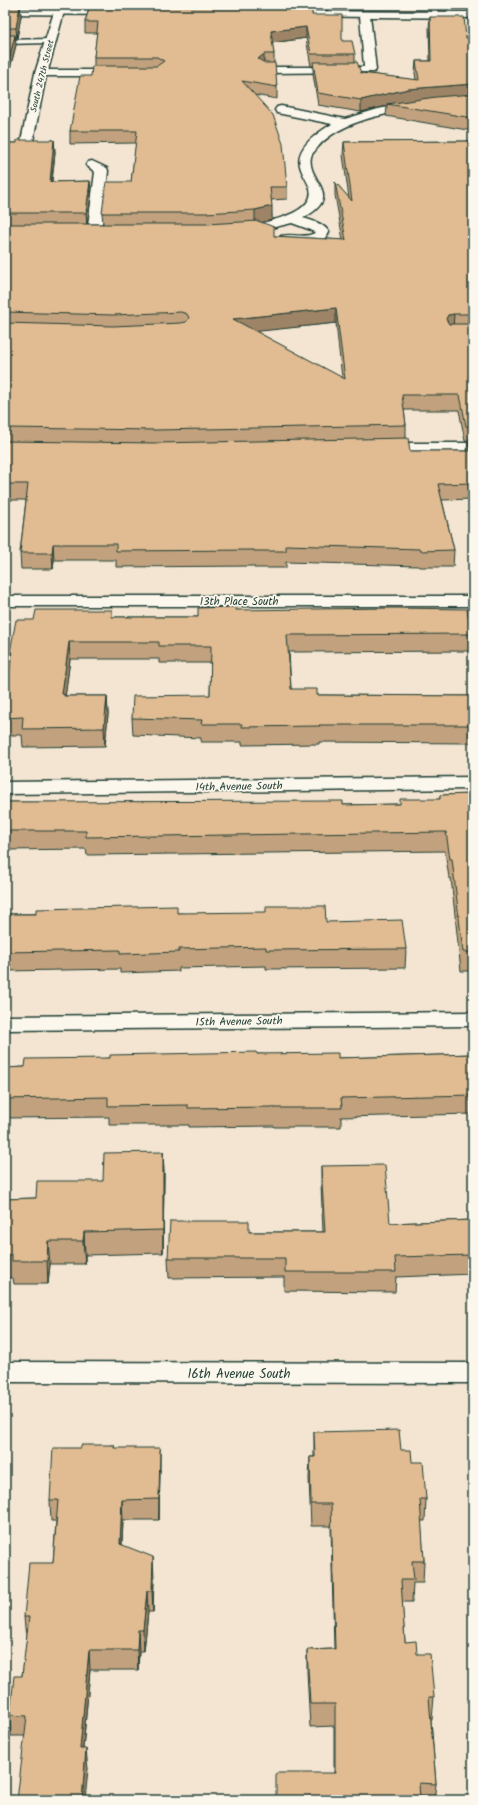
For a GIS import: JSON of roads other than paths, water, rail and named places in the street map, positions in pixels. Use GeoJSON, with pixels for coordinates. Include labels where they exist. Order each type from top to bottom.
{"type":"FeatureCollection","features":[{"type":"Feature","properties":{"kind":"street"},"geometry":{"type":"LineString","coordinates":[[269,14],[365,14],[435,10],[470,12]]}},
{"type":"Feature","properties":{"kind":"street"},"geometry":{"type":"LineString","coordinates":[[5,11],[129,12]]}},
{"type":"Feature","properties":{"kind":"street","name":"South 247th Street"},"geometry":{"type":"LineString","coordinates":[[27,141],[41,73],[59,12]]}},
{"type":"Feature","properties":{"kind":"street"},"geometry":{"type":"LineString","coordinates":[[265,70],[370,70],[365,14]]}},
{"type":"Feature","properties":{"kind":"street"},"geometry":{"type":"LineString","coordinates":[[41,73],[134,73]]}},
{"type":"Feature","properties":{"kind":"street"},"geometry":{"type":"LineString","coordinates":[[230,232],[273,225],[307,210],[317,198],[317,190],[305,162],[306,153],[316,140],[340,125],[405,107],[447,102],[473,101]]}},
{"type":"Feature","properties":{"kind":"street"},"geometry":{"type":"LineString","coordinates":[[281,110],[340,125]]}},
{"type":"Feature","properties":{"kind":"street"},"geometry":{"type":"LineString","coordinates":[[92,165],[102,171],[94,233]]}},
{"type":"Feature","properties":{"kind":"street"},"geometry":{"type":"LineString","coordinates":[[259,228],[288,240],[303,241],[317,238],[321,235],[322,232],[320,230],[291,218]]}},
{"type":"Feature","properties":{"kind":"street"},"geometry":{"type":"LineString","coordinates":[[79,233],[110,233]]}},
{"type":"Feature","properties":{"kind":"street"},"geometry":{"type":"LineString","coordinates":[[366,448],[473,448]]}},
{"type":"Feature","properties":{"kind":"street","name":"13th Place South"},"geometry":{"type":"LineString","coordinates":[[5,601],[473,601]]}},
{"type":"Feature","properties":{"kind":"street","name":"14th Avenue South"},"geometry":{"type":"LineString","coordinates":[[5,788],[473,783]]}},
{"type":"Feature","properties":{"kind":"street","name":"15th Avenue South"},"geometry":{"type":"LineString","coordinates":[[5,1023],[473,1018]]}},
{"type":"Feature","properties":{"kind":"street","name":"16th Avenue South"},"geometry":{"type":"LineString","coordinates":[[5,1372],[473,1377]]}},
{"type":"Feature","properties":{"kind":"lane"},"geometry":{"type":"LineString","coordinates":[[5,42],[50,41]]}}]}
